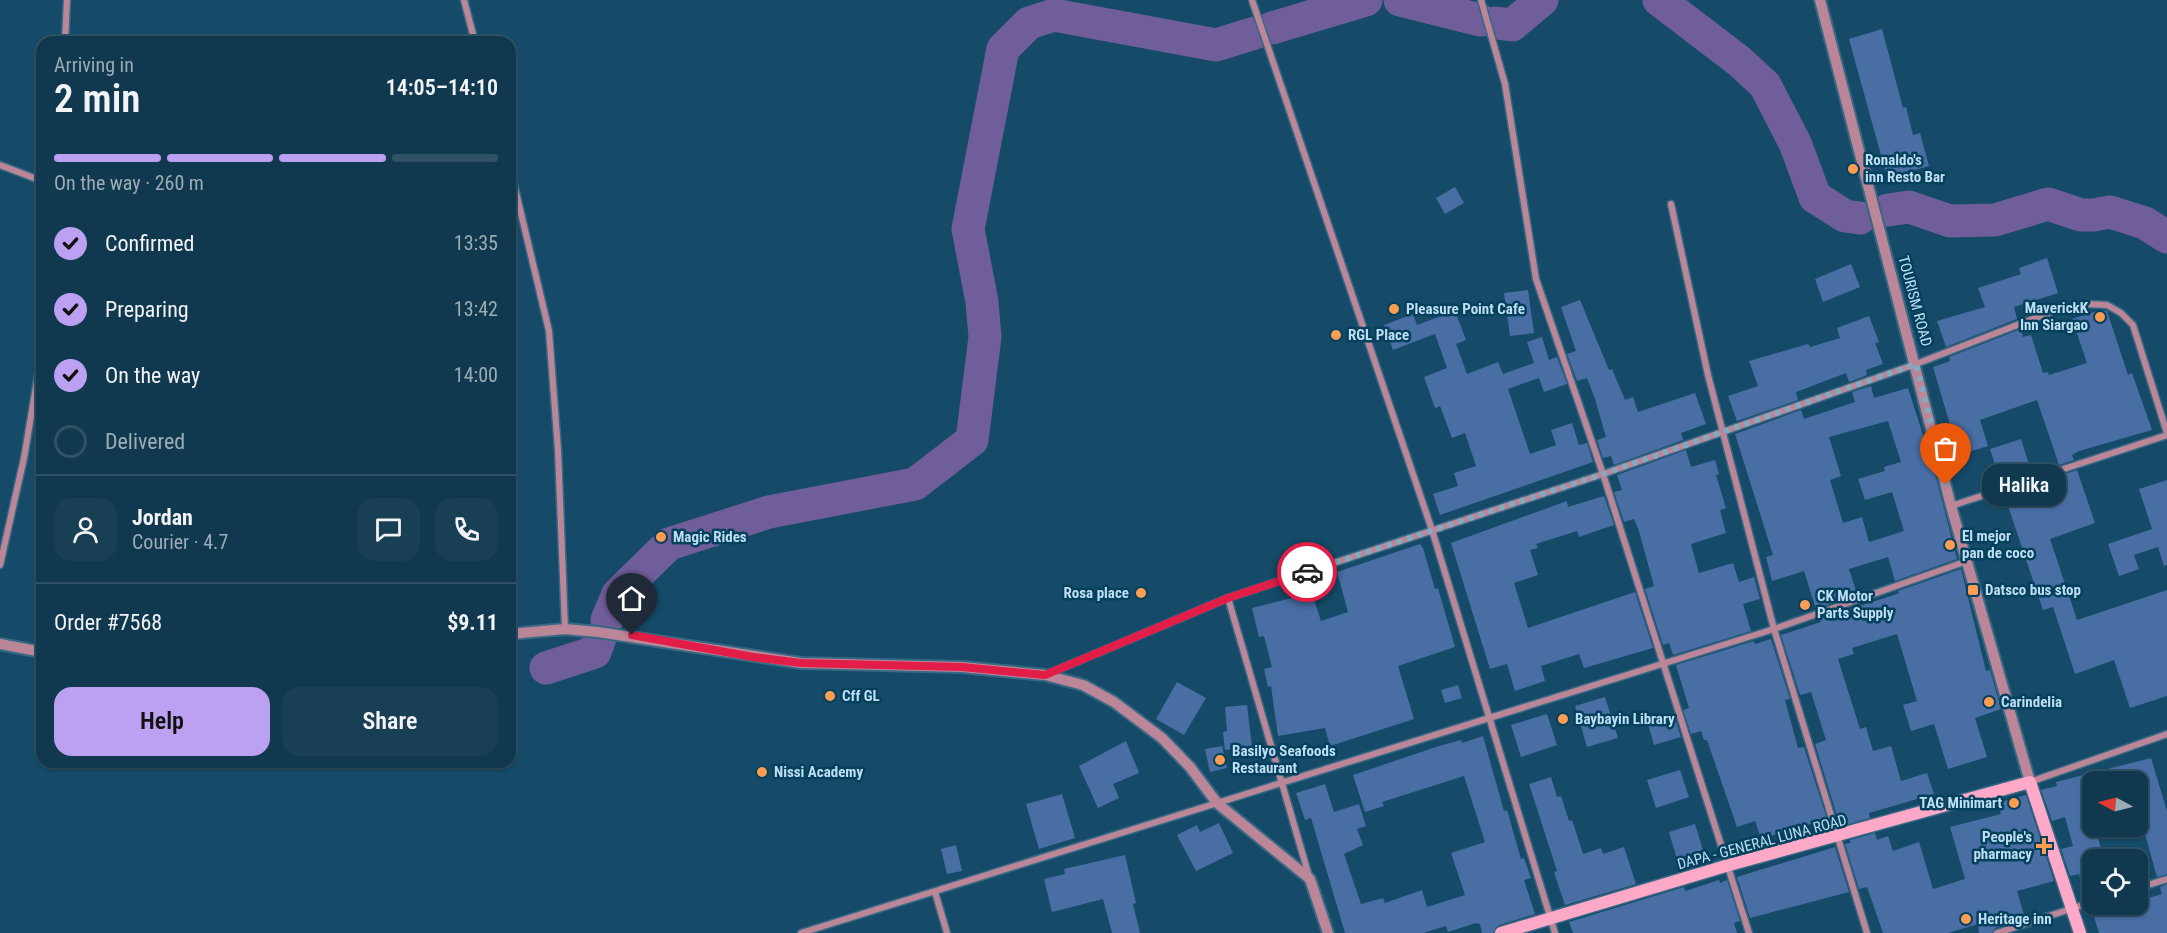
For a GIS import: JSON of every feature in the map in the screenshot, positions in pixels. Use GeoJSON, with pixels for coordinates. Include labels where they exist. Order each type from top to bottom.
{"type":"FeatureCollection","features":[{"type":"Feature","properties":{"kind":"main road","name":"DAPA - GENERAL LUNA ROAD"},"geometry":{"type":"LineString","coordinates":[[1501,933],[1551,920],[1729,865],[1838,837],[2030,782]]}},
{"type":"Feature","properties":{"kind":"main road"},"geometry":{"type":"LineString","coordinates":[[2030,782],[2080,933]]}},
{"type":"Feature","properties":{"kind":"street"},"geometry":{"type":"LineString","coordinates":[[65,36],[67,0]]}},
{"type":"Feature","properties":{"kind":"street"},"geometry":{"type":"LineString","coordinates":[[464,0],[473,36]]}},
{"type":"Feature","properties":{"kind":"street"},"geometry":{"type":"LineString","coordinates":[[1252,0],[1432,530],[1555,933]]}},
{"type":"Feature","properties":{"kind":"street"},"geometry":{"type":"LineString","coordinates":[[1481,0],[1504,84],[1536,279],[1603,474],[1749,933]]}},
{"type":"Feature","properties":{"kind":"street","name":"TOURISM ROAD"},"geometry":{"type":"LineString","coordinates":[[1820,0],[1951,506],[2030,782]]}},
{"type":"Feature","properties":{"kind":"street"},"geometry":{"type":"LineString","coordinates":[[0,165],[36,179]]}},
{"type":"Feature","properties":{"kind":"street"},"geometry":{"type":"LineString","coordinates":[[516,192],[549,331],[558,450],[565,629]]}},
{"type":"Feature","properties":{"kind":"street"},"geometry":{"type":"LineString","coordinates":[[1671,204],[1722,432],[1774,629],[1867,933]]}},
{"type":"Feature","properties":{"kind":"street"},"geometry":{"type":"LineString","coordinates":[[1045,675],[1228,598],[1603,474],[1916,364],[2056,310],[2087,304],[2107,305],[2121,313],[2133,325],[2167,434],[1951,506]]}},
{"type":"Feature","properties":{"kind":"street"},"geometry":{"type":"LineString","coordinates":[[0,565],[24,458],[36,387]]}},
{"type":"Feature","properties":{"kind":"street"},"geometry":{"type":"LineString","coordinates":[[801,933],[1488,716],[1774,629],[1967,561]]}},
{"type":"Feature","properties":{"kind":"street"},"geometry":{"type":"LineString","coordinates":[[1228,598],[1281,782],[1328,933]]}},
{"type":"Feature","properties":{"kind":"street"},"geometry":{"type":"LineString","coordinates":[[516,633],[565,629],[632,635],[742,656],[801,663],[962,667],[1045,675],[1083,686],[1114,702],[1149,727],[1190,767],[1217,803],[1310,879]]}},
{"type":"Feature","properties":{"kind":"street"},"geometry":{"type":"LineString","coordinates":[[0,645],[36,651]]}},
{"type":"Feature","properties":{"kind":"street"},"geometry":{"type":"LineString","coordinates":[[2030,782],[2167,734]]}},
{"type":"Feature","properties":{"kind":"street"},"geometry":{"type":"LineString","coordinates":[[2148,885],[2167,879]]}},
{"type":"Feature","properties":{"kind":"street"},"geometry":{"type":"LineString","coordinates":[[935,892],[947,933]]}},
{"type":"Feature","properties":{"kind":"street"},"geometry":{"type":"LineString","coordinates":[[1997,933],[2082,905]]}},
{"type":"Feature","properties":{"kind":"building"},"geometry":{"type":"Polygon","coordinates":[[[1882,29],[1903,108],[1906,107],[1913,135],[1920,133],[1929,166],[1887,177],[1849,39],[1882,29]]]}},
{"type":"Feature","properties":{"kind":"building"},"geometry":{"type":"Polygon","coordinates":[[[1455,187],[1464,203],[1445,214],[1436,198],[1455,187]]]}},
{"type":"Feature","properties":{"kind":"building"},"geometry":{"type":"Polygon","coordinates":[[[2047,258],[2058,293],[2014,307],[2017,319],[1946,347],[1937,321],[1985,307],[1978,288],[2021,274],[2019,268],[2047,258]]]}},
{"type":"Feature","properties":{"kind":"building"},"geometry":{"type":"Polygon","coordinates":[[[1851,264],[1860,287],[1823,302],[1815,279],[1851,264]]]}},
{"type":"Feature","properties":{"kind":"building"},"geometry":{"type":"Polygon","coordinates":[[[1528,290],[1534,333],[1510,336],[1504,293],[1528,290]]]}},
{"type":"Feature","properties":{"kind":"building"},"geometry":{"type":"Polygon","coordinates":[[[1580,300],[1609,370],[1612,369],[1625,400],[1633,397],[1638,412],[1695,393],[1706,424],[1681,433],[1683,440],[1614,465],[1611,456],[1603,458],[1597,440],[1606,437],[1595,399],[1587,378],[1577,381],[1567,354],[1576,351],[1561,307],[1580,300]]]}},
{"type":"Feature","properties":{"kind":"building"},"geometry":{"type":"Polygon","coordinates":[[[2100,310],[2107,311],[2128,375],[2132,373],[2152,430],[2079,451],[2072,455],[2074,460],[2059,465],[2037,400],[1980,420],[1988,446],[1959,455],[1933,367],[1950,361],[1949,357],[2021,329],[2023,337],[2031,335],[2043,373],[2048,372],[2049,375],[2087,363],[2072,319],[2100,310]]]}},
{"type":"Feature","properties":{"kind":"building"},"geometry":{"type":"Polygon","coordinates":[[[1455,311],[1466,340],[1456,344],[1467,374],[1498,362],[1503,374],[1534,363],[1527,342],[1542,337],[1549,360],[1557,357],[1567,384],[1544,392],[1539,378],[1508,389],[1530,454],[1556,445],[1551,430],[1572,423],[1579,445],[1587,443],[1593,462],[1440,515],[1433,494],[1458,486],[1454,473],[1476,466],[1465,433],[1452,438],[1440,406],[1435,408],[1424,377],[1447,368],[1435,334],[1393,350],[1384,325],[1413,314],[1417,325],[1455,311]]]}},
{"type":"Feature","properties":{"kind":"building"},"geometry":{"type":"Polygon","coordinates":[[[1869,316],[1879,342],[1875,343],[1883,364],[1866,370],[1867,375],[1849,382],[1846,373],[1796,392],[1798,400],[1737,421],[1728,396],[1758,386],[1749,361],[1808,344],[1810,347],[1840,338],[1837,328],[1869,316]]]}},
{"type":"Feature","properties":{"kind":"building"},"geometry":{"type":"Polygon","coordinates":[[[1871,386],[1874,398],[1908,388],[1933,466],[1957,559],[1895,581],[1888,557],[1849,569],[1857,594],[1816,609],[1804,571],[1772,581],[1766,557],[1773,555],[1735,434],[1801,410],[1804,419],[1855,402],[1852,392],[1871,386]],[[1888,421],[1829,437],[1841,476],[1830,480],[1843,523],[1862,517],[1869,542],[1904,531],[1892,492],[1865,500],[1858,479],[1885,471],[1884,467],[1901,462],[1888,421]]]}},
{"type":"Feature","properties":{"kind":"building"},"geometry":{"type":"Polygon","coordinates":[[[2021,439],[2032,474],[2001,484],[1990,449],[2021,439]]]}},
{"type":"Feature","properties":{"kind":"building"},"geometry":{"type":"Polygon","coordinates":[[[1686,450],[1691,467],[1715,460],[1719,474],[1716,475],[1726,508],[1720,510],[1726,533],[1691,544],[1699,573],[1733,563],[1739,582],[1754,577],[1760,599],[1743,604],[1751,631],[1673,655],[1669,643],[1663,645],[1645,589],[1654,586],[1639,531],[1634,519],[1624,522],[1614,492],[1622,490],[1617,475],[1686,450]]]}},
{"type":"Feature","properties":{"kind":"building"},"geometry":{"type":"Polygon","coordinates":[[[2077,470],[2095,523],[2050,539],[2077,620],[2167,590],[2167,696],[2130,708],[2114,660],[2075,674],[2053,607],[2043,610],[2004,494],[2035,484],[2037,491],[2064,482],[2062,475],[2077,470]]]}},
{"type":"Feature","properties":{"kind":"building"},"geometry":{"type":"Polygon","coordinates":[[[2167,480],[2167,565],[2164,566],[2158,547],[2134,555],[2139,569],[2119,576],[2108,544],[2152,529],[2139,489],[2167,480]]]}},
{"type":"Feature","properties":{"kind":"building"},"geometry":{"type":"Polygon","coordinates":[[[1604,496],[1614,525],[1579,537],[1577,531],[1536,544],[1538,548],[1530,550],[1538,575],[1514,583],[1528,628],[1635,592],[1653,648],[1584,668],[1579,654],[1541,666],[1545,681],[1515,691],[1507,664],[1490,669],[1451,543],[1567,501],[1568,507],[1604,496]]]}},
{"type":"Feature","properties":{"kind":"building"},"geometry":{"type":"Polygon","coordinates":[[[1420,544],[1435,589],[1438,588],[1455,647],[1398,666],[1414,719],[1330,746],[1325,728],[1278,736],[1271,686],[1268,687],[1264,669],[1272,667],[1264,636],[1259,637],[1252,608],[1312,593],[1321,621],[1348,612],[1337,572],[1420,544]]]}},
{"type":"Feature","properties":{"kind":"building"},"geometry":{"type":"Polygon","coordinates":[[[1961,569],[1986,671],[1990,670],[2001,709],[1975,718],[1987,757],[1948,769],[1934,724],[1911,731],[1903,705],[1917,701],[1897,634],[1852,648],[1854,654],[1838,659],[1860,729],[1866,727],[1873,751],[1891,746],[1901,781],[1927,773],[1934,794],[1869,813],[1870,818],[1845,825],[1842,815],[1837,816],[1815,744],[1826,740],[1811,692],[1800,695],[1781,635],[1821,622],[1819,619],[1894,595],[1899,593],[1898,591],[1961,569]]]}},
{"type":"Feature","properties":{"kind":"building"},"geometry":{"type":"Polygon","coordinates":[[[1771,639],[1790,699],[1785,700],[1798,748],[1804,747],[1827,819],[1761,839],[1755,821],[1737,827],[1707,740],[1704,740],[1701,731],[1691,734],[1683,710],[1689,708],[1676,665],[1754,641],[1755,644],[1771,639]]]}},
{"type":"Feature","properties":{"kind":"building"},"geometry":{"type":"Polygon","coordinates":[[[1177,682],[1206,698],[1184,735],[1156,719],[1177,682]]]}},
{"type":"Feature","properties":{"kind":"building"},"geometry":{"type":"Polygon","coordinates":[[[1458,685],[1462,698],[1445,703],[1441,690],[1458,685]]]}},
{"type":"Feature","properties":{"kind":"building"},"geometry":{"type":"Polygon","coordinates":[[[1605,697],[1618,738],[1587,747],[1575,706],[1605,697]]]}},
{"type":"Feature","properties":{"kind":"building"},"geometry":{"type":"Polygon","coordinates":[[[1247,705],[1252,747],[1225,750],[1223,732],[1227,731],[1225,707],[1247,705]]]}},
{"type":"Feature","properties":{"kind":"building"},"geometry":{"type":"Polygon","coordinates":[[[1673,713],[1681,737],[1654,745],[1647,721],[1673,713]]]}},
{"type":"Feature","properties":{"kind":"building"},"geometry":{"type":"Polygon","coordinates":[[[1547,714],[1557,745],[1521,757],[1511,725],[1547,714]]]}},
{"type":"Feature","properties":{"kind":"building"},"geometry":{"type":"Polygon","coordinates":[[[1483,736],[1504,811],[1507,810],[1521,859],[1524,858],[1531,878],[1524,880],[1535,914],[1499,925],[1493,933],[1482,933],[1480,924],[1476,923],[1448,932],[1446,926],[1423,933],[1345,933],[1311,818],[1305,820],[1296,793],[1325,784],[1334,812],[1359,804],[1366,826],[1357,829],[1363,845],[1344,854],[1361,904],[1383,898],[1385,903],[1422,890],[1427,907],[1465,895],[1451,853],[1485,842],[1464,776],[1382,802],[1384,806],[1365,812],[1353,775],[1439,746],[1461,740],[1462,743],[1483,736]]]}},
{"type":"Feature","properties":{"kind":"building"},"geometry":{"type":"Polygon","coordinates":[[[1126,741],[1139,773],[1113,784],[1119,798],[1098,808],[1079,766],[1126,741]]]}},
{"type":"Feature","properties":{"kind":"building"},"geometry":{"type":"Polygon","coordinates":[[[1222,746],[1227,768],[1210,772],[1205,749],[1222,746]]]}},
{"type":"Feature","properties":{"kind":"building"},"geometry":{"type":"Polygon","coordinates":[[[2151,758],[2167,811],[2167,874],[2157,877],[2145,837],[2148,837],[2148,771],[2100,771],[2151,758]]]}},
{"type":"Feature","properties":{"kind":"building"},"geometry":{"type":"Polygon","coordinates":[[[1680,770],[1689,797],[1656,808],[1647,780],[1680,770]]]}},
{"type":"Feature","properties":{"kind":"building"},"geometry":{"type":"Polygon","coordinates":[[[2082,775],[2082,837],[2098,837],[2101,849],[2082,849],[2082,885],[2079,874],[2070,876],[2061,849],[2073,846],[2065,817],[2052,821],[2041,790],[2057,786],[2056,782],[2082,775]]]}},
{"type":"Feature","properties":{"kind":"building"},"geometry":{"type":"Polygon","coordinates":[[[1551,777],[1557,797],[1561,796],[1569,821],[1572,820],[1583,854],[1601,848],[1603,854],[1624,847],[1636,884],[1565,905],[1554,872],[1557,871],[1529,784],[1551,777]]]}},
{"type":"Feature","properties":{"kind":"building"},"geometry":{"type":"Polygon","coordinates":[[[1062,794],[1075,838],[1039,849],[1026,804],[1062,794]]]}},
{"type":"Feature","properties":{"kind":"building"},"geometry":{"type":"Polygon","coordinates":[[[2026,795],[2054,881],[2017,891],[2025,918],[1995,928],[1992,933],[1979,933],[1978,924],[1948,933],[1883,933],[1867,887],[1859,889],[1845,844],[1850,843],[1850,840],[1875,833],[1877,840],[1888,836],[1893,851],[1919,842],[1933,889],[1965,879],[1950,827],[2001,814],[1997,803],[2026,795]]]}},
{"type":"Feature","properties":{"kind":"building"},"geometry":{"type":"Polygon","coordinates":[[[1219,823],[1233,853],[1196,871],[1177,835],[1197,825],[1200,832],[1219,823]]]}},
{"type":"Feature","properties":{"kind":"building"},"geometry":{"type":"Polygon","coordinates":[[[1695,824],[1703,850],[1677,859],[1669,832],[1695,824]]]}},
{"type":"Feature","properties":{"kind":"building"},"geometry":{"type":"Polygon","coordinates":[[[956,845],[962,871],[947,874],[941,849],[956,845]]]}},
{"type":"Feature","properties":{"kind":"building"},"geometry":{"type":"Polygon","coordinates":[[[1835,847],[1849,892],[1750,918],[1737,877],[1835,847]]]}},
{"type":"Feature","properties":{"kind":"building"},"geometry":{"type":"Polygon","coordinates":[[[1125,855],[1140,933],[1112,933],[1103,899],[1052,912],[1044,879],[1065,874],[1064,869],[1125,855]]]}},
{"type":"Feature","properties":{"kind":"building"},"geometry":{"type":"Polygon","coordinates":[[[1719,880],[1720,883],[1727,880],[1740,921],[1734,923],[1737,933],[1573,933],[1569,922],[1684,887],[1685,891],[1719,880]]]}},
{"type":"Feature","properties":{"kind":"building"},"geometry":{"type":"Polygon","coordinates":[[[2167,884],[2167,933],[2099,933],[2094,915],[2148,915],[2148,898],[2162,894],[2160,887],[2167,884]]]}},
{"type":"Feature","properties":{"kind":"waterway"},"geometry":{"type":"LineString","coordinates":[[1272,28],[1366,0]]}},
{"type":"Feature","properties":{"kind":"waterway"},"geometry":{"type":"LineString","coordinates":[[1400,0],[1480,20]]}},
{"type":"Feature","properties":{"kind":"waterway"},"geometry":{"type":"LineString","coordinates":[[1496,23],[1512,25],[1542,0]]}},
{"type":"Feature","properties":{"kind":"waterway"},"geometry":{"type":"LineString","coordinates":[[1659,0],[1739,61],[1765,85],[1795,143],[1815,197],[1845,216],[1860,218]]}},
{"type":"Feature","properties":{"kind":"waterway"},"geometry":{"type":"LineString","coordinates":[[607,620],[618,594],[669,544],[769,512],[915,484],[972,440],[985,337],[982,302],[968,229],[1003,49],[1029,23],[1054,15],[1216,45],[1255,33]]}},
{"type":"Feature","properties":{"kind":"waterway"},"geometry":{"type":"LineString","coordinates":[[1888,210],[1909,207],[1950,221],[1995,220],[2048,204],[2081,215],[2110,212],[2145,223],[2167,237]]}},
{"type":"Feature","properties":{"kind":"waterway"},"geometry":{"type":"LineString","coordinates":[[546,668],[595,652],[600,638]]}},
{"type":"Feature","properties":{"kind":"way so far"},"geometry":{"type":"LineString","coordinates":[[1307,572],[1603,474],[1916,364],[1946,485]]}},
{"type":"Feature","properties":{"kind":"place","name":"Ronaldo's inn Resto Bar"},"geometry":{"type":"Point","coordinates":[1853,169]}},
{"type":"Feature","properties":{"kind":"place","name":"Pleasure Point Cafe"},"geometry":{"type":"Point","coordinates":[1394,309]}},
{"type":"Feature","properties":{"kind":"place","name":"MaverickK Inn Siargao"},"geometry":{"type":"Point","coordinates":[2100,317]}},
{"type":"Feature","properties":{"kind":"place","name":"RGL Place"},"geometry":{"type":"Point","coordinates":[1336,335]}},
{"type":"Feature","properties":{"kind":"place","name":"Halika"},"geometry":{"type":"Point","coordinates":[1946,485]}},
{"type":"Feature","properties":{"kind":"place","name":"Magic Rides"},"geometry":{"type":"Point","coordinates":[661,537]}},
{"type":"Feature","properties":{"kind":"place","name":"El mejor pan de coco"},"geometry":{"type":"Point","coordinates":[1950,545]}},
{"type":"Feature","properties":{"kind":"place","name":"Datsco bus stop"},"geometry":{"type":"Point","coordinates":[1973,590]}},
{"type":"Feature","properties":{"kind":"place","name":"Rosa place"},"geometry":{"type":"Point","coordinates":[1141,593]}},
{"type":"Feature","properties":{"kind":"place","name":"CK Motor Parts Supply"},"geometry":{"type":"Point","coordinates":[1805,605]}},
{"type":"Feature","properties":{"kind":"place","name":"Cff GL"},"geometry":{"type":"Point","coordinates":[830,696]}},
{"type":"Feature","properties":{"kind":"place","name":"Carindelia"},"geometry":{"type":"Point","coordinates":[1989,702]}},
{"type":"Feature","properties":{"kind":"place","name":"Baybayin Library"},"geometry":{"type":"Point","coordinates":[1563,719]}},
{"type":"Feature","properties":{"kind":"place","name":"Basilyo Seafoods Restaurant"},"geometry":{"type":"Point","coordinates":[1220,760]}},
{"type":"Feature","properties":{"kind":"place","name":"Nissi Academy"},"geometry":{"type":"Point","coordinates":[762,772]}},
{"type":"Feature","properties":{"kind":"place","name":"TAG Minimart"},"geometry":{"type":"Point","coordinates":[2014,803]}},
{"type":"Feature","properties":{"kind":"place","name":"People's pharmacy"},"geometry":{"type":"Point","coordinates":[2044,846]}},
{"type":"Feature","properties":{"kind":"place","name":"Heritage inn"},"geometry":{"type":"Point","coordinates":[1966,919]}},
{"type":"Feature","properties":{"kind":"route"},"geometry":{"type":"LineString","coordinates":[[632,635],[685,646],[801,663],[962,667],[1045,675],[1228,598],[1307,572]]}}]}
